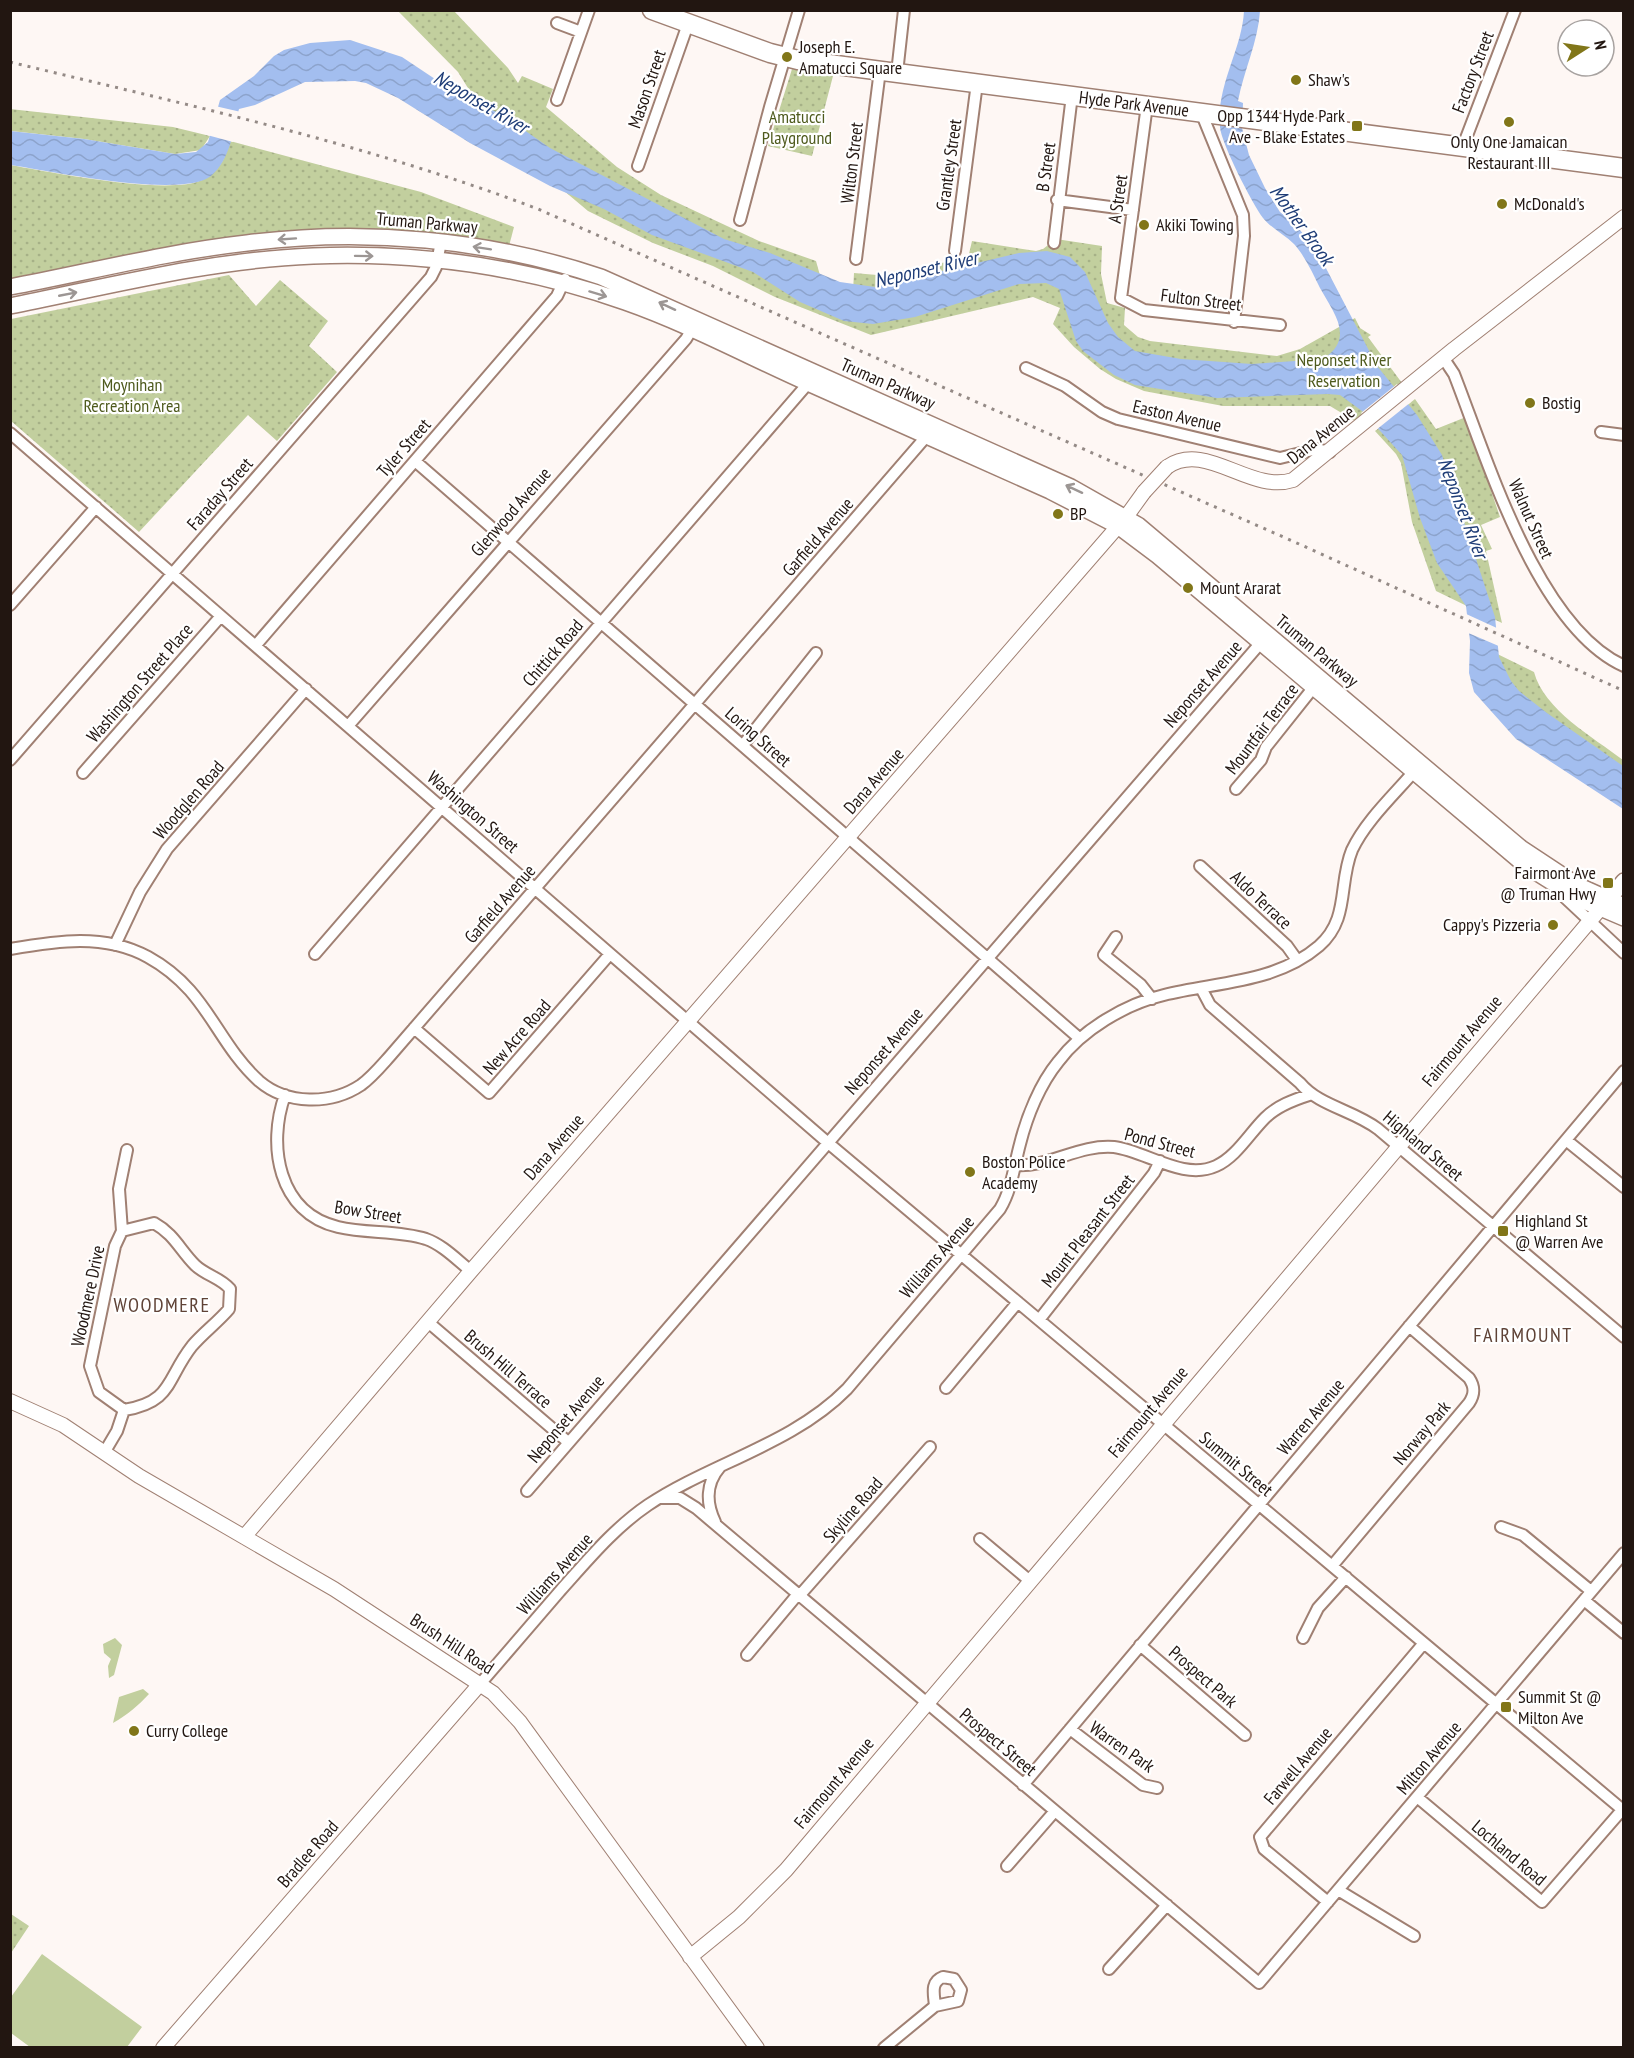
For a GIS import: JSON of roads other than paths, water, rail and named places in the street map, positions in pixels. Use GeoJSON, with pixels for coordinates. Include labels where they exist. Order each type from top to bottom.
{"type":"FeatureCollection","features":[{"type":"Feature","properties":{"kind":"main road","name":"Hyde Park Avenue"},"geometry":{"type":"LineString","coordinates":[[652,10],[786,57],[1623,168]]}},
{"type":"Feature","properties":{"kind":"main road","name":"Truman Parkway"},"geometry":{"type":"LineString","coordinates":[[10,287],[178,253],[247,243],[348,237],[441,242],[516,254],[568,267],[616,284],[694,325],[931,431],[1050,491],[1122,521],[1418,768],[1506,850],[1552,884],[1604,904],[1623,906]]}},
{"type":"Feature","properties":{"kind":"main road","name":"Truman Parkway"},"geometry":{"type":"LineString","coordinates":[[10,306],[196,269],[261,260],[348,255],[438,260],[495,268],[563,284],[694,325]]}},
{"type":"Feature","properties":{"kind":"main road","name":"Truman Parkway"},"geometry":{"type":"LineString","coordinates":[[1264,639],[1313,688],[1533,857],[1623,918]]}},
{"type":"Feature","properties":{"kind":"main road","name":"Fairmount Avenue"},"geometry":{"type":"LineString","coordinates":[[1604,904],[1623,880]]}},
{"type":"Feature","properties":{"kind":"street"},"geometry":{"type":"LineString","coordinates":[[557,100],[589,10]]}},
{"type":"Feature","properties":{"kind":"street"},"geometry":{"type":"LineString","coordinates":[[740,220],[800,10]]}},
{"type":"Feature","properties":{"kind":"street","name":"Wilton Street"},"geometry":{"type":"LineString","coordinates":[[856,260],[888,71],[904,10]]}},
{"type":"Feature","properties":{"kind":"street","name":"Factory Street"},"geometry":{"type":"LineString","coordinates":[[1463,146],[1515,10]]}},
{"type":"Feature","properties":{"kind":"street"},"geometry":{"type":"LineString","coordinates":[[558,23],[581,32]]}},
{"type":"Feature","properties":{"kind":"street","name":"Mason Street"},"geometry":{"type":"LineString","coordinates":[[639,166],[688,24]]}},
{"type":"Feature","properties":{"kind":"street","name":"Grantley Street"},"geometry":{"type":"LineString","coordinates":[[955,251],[977,83]]}},
{"type":"Feature","properties":{"kind":"street","name":"B Street"},"geometry":{"type":"LineString","coordinates":[[1054,243],[1072,95]]}},
{"type":"Feature","properties":{"kind":"street","name":"A Street"},"geometry":{"type":"LineString","coordinates":[[1121,298],[1147,105]]}},
{"type":"Feature","properties":{"kind":"street"},"geometry":{"type":"LineString","coordinates":[[1208,113],[1243,214],[1244,236],[1234,322]]}},
{"type":"Feature","properties":{"kind":"street"},"geometry":{"type":"LineString","coordinates":[[1058,200],[1133,210]]}},
{"type":"Feature","properties":{"kind":"street","name":"Dana Avenue"},"geometry":{"type":"LineString","coordinates":[[244,1537],[471,1271],[1167,467],[1180,460],[1195,459],[1279,484],[1298,478],[1623,217]]}},
{"type":"Feature","properties":{"kind":"street","name":"Faraday Street"},"geometry":{"type":"LineString","coordinates":[[10,760],[431,277],[438,260],[441,242]]}},
{"type":"Feature","properties":{"kind":"street","name":"Tyler Street"},"geometry":{"type":"LineString","coordinates":[[255,645],[557,296],[568,267]]}},
{"type":"Feature","properties":{"kind":"street","name":"Fulton Street"},"geometry":{"type":"LineString","coordinates":[[1121,298],[1144,310],[1280,326]]}},
{"type":"Feature","properties":{"kind":"street","name":"Glenwood Avenue"},"geometry":{"type":"LineString","coordinates":[[348,726],[694,325]]}},
{"type":"Feature","properties":{"kind":"street","name":"Walnut Street"},"geometry":{"type":"LineString","coordinates":[[1444,359],[1454,374],[1527,556],[1582,636],[1600,654],[1623,666]]}},
{"type":"Feature","properties":{"kind":"street","name":"Easton Avenue"},"geometry":{"type":"LineString","coordinates":[[1026,368],[1072,390],[1102,412],[1118,419],[1280,458],[1317,449],[1330,452]]}},
{"type":"Feature","properties":{"kind":"street","name":"Chittick Road"},"geometry":{"type":"LineString","coordinates":[[315,954],[811,378]]}},
{"type":"Feature","properties":{"kind":"street","name":"Garfield Avenue"},"geometry":{"type":"LineString","coordinates":[[10,949],[74,940],[115,945],[148,957],[178,977],[200,1000],[254,1075],[265,1085],[285,1095],[316,1100],[339,1096],[355,1089],[373,1075],[931,431]]}},
{"type":"Feature","properties":{"kind":"street"},"geometry":{"type":"LineString","coordinates":[[1601,432],[1623,435]]}},
{"type":"Feature","properties":{"kind":"street","name":"Washington Street"},"geometry":{"type":"LineString","coordinates":[[10,433],[827,1143]]}},
{"type":"Feature","properties":{"kind":"street","name":"Loring Street"},"geometry":{"type":"LineString","coordinates":[[415,460],[1079,1038]]}},
{"type":"Feature","properties":{"kind":"street"},"geometry":{"type":"LineString","coordinates":[[10,605],[96,507]]}},
{"type":"Feature","properties":{"kind":"street","name":"Washington Street Place"},"geometry":{"type":"LineString","coordinates":[[83,773],[221,616]]}},
{"type":"Feature","properties":{"kind":"street","name":"Neponset Avenue"},"geometry":{"type":"LineString","coordinates":[[527,1491],[1264,639]]}},
{"type":"Feature","properties":{"kind":"street"},"geometry":{"type":"LineString","coordinates":[[743,745],[816,653]]}},
{"type":"Feature","properties":{"kind":"street","name":"Mountfair Terrace"},"geometry":{"type":"LineString","coordinates":[[1236,789],[1261,760],[1266,747],[1313,688]]}},
{"type":"Feature","properties":{"kind":"street","name":"Woodglen Road"},"geometry":{"type":"LineString","coordinates":[[115,945],[144,883],[167,849],[306,689]]}},
{"type":"Feature","properties":{"kind":"street","name":"Williams Avenue"},"geometry":{"type":"LineString","coordinates":[[480,1684],[600,1547],[630,1519],[658,1498],[725,1462],[798,1427],[835,1400],[1004,1203],[1022,1136],[1042,1087],[1056,1063],[1079,1038],[1108,1019],[1152,999],[1262,975],[1297,960],[1321,945],[1341,913],[1348,864],[1357,841],[1418,768]]}},
{"type":"Feature","properties":{"kind":"street","name":"Aldo Terrace"},"geometry":{"type":"LineString","coordinates":[[1200,866],[1287,946],[1297,960]]}},
{"type":"Feature","properties":{"kind":"street"},"geometry":{"type":"LineString","coordinates":[[1552,884],[1623,953]]}},
{"type":"Feature","properties":{"kind":"street","name":"Fairmount Avenue"},"geometry":{"type":"LineString","coordinates":[[690,1957],[730,1926],[781,1875],[1604,904]]}},
{"type":"Feature","properties":{"kind":"street"},"geometry":{"type":"LineString","coordinates":[[1116,937],[1104,955],[1141,985],[1152,999]]}},
{"type":"Feature","properties":{"kind":"street","name":"New Acre Road"},"geometry":{"type":"LineString","coordinates":[[414,1028],[489,1093],[610,954]]}},
{"type":"Feature","properties":{"kind":"street","name":"Highland Street"},"geometry":{"type":"LineString","coordinates":[[1201,988],[1209,1005],[1300,1083],[1309,1095],[1365,1120],[1623,1336]]}},
{"type":"Feature","properties":{"kind":"street","name":"Warren Avenue"},"geometry":{"type":"LineString","coordinates":[[1023,1785],[1623,1071]]}},
{"type":"Feature","properties":{"kind":"street","name":"Bow Street"},"geometry":{"type":"LineString","coordinates":[[285,1095],[276,1130],[276,1155],[286,1185],[306,1209],[324,1222],[338,1227],[426,1239],[446,1250],[471,1271]]}},
{"type":"Feature","properties":{"kind":"street","name":"Pond Street"},"geometry":{"type":"LineString","coordinates":[[1015,1165],[1029,1165],[1078,1151],[1108,1147],[1194,1170],[1217,1165],[1232,1154],[1270,1114],[1287,1103],[1309,1095]]}},
{"type":"Feature","properties":{"kind":"street"},"geometry":{"type":"LineString","coordinates":[[1566,1140],[1623,1187]]}},
{"type":"Feature","properties":{"kind":"street","name":"Summit Street"},"geometry":{"type":"LineString","coordinates":[[827,1143],[1623,1810]]}},
{"type":"Feature","properties":{"kind":"street"},"geometry":{"type":"LineString","coordinates":[[122,1231],[119,1189],[127,1150]]}},
{"type":"Feature","properties":{"kind":"street","name":"Mount Pleasant Street"},"geometry":{"type":"LineString","coordinates":[[1039,1320],[1154,1173],[1160,1161]]}},
{"type":"Feature","properties":{"kind":"street","name":"Woodmere Drive"},"geometry":{"type":"LineString","coordinates":[[154,1224],[169,1231],[194,1264],[210,1276],[224,1282],[230,1290],[229,1309],[194,1344],[163,1394],[144,1407],[124,1410],[99,1392],[90,1366],[115,1246],[122,1231],[154,1224]]}},
{"type":"Feature","properties":{"kind":"street"},"geometry":{"type":"LineString","coordinates":[[946,1388],[1018,1302]]}},
{"type":"Feature","properties":{"kind":"street","name":"Brush Hill Terrace"},"geometry":{"type":"LineString","coordinates":[[428,1322],[568,1442]]}},
{"type":"Feature","properties":{"kind":"street","name":"Norway Park"},"geometry":{"type":"LineString","coordinates":[[1332,1566],[1472,1399],[1474,1390],[1469,1378],[1409,1326]]}},
{"type":"Feature","properties":{"kind":"street","name":"Brush Hill Road"},"geometry":{"type":"LineString","coordinates":[[10,1401],[43,1414],[104,1453],[334,1589],[497,1696],[520,1722],[757,2048]]}},
{"type":"Feature","properties":{"kind":"street"},"geometry":{"type":"LineString","coordinates":[[104,1453],[117,1431],[124,1410]]}},
{"type":"Feature","properties":{"kind":"street","name":"Skyline Road"},"geometry":{"type":"LineString","coordinates":[[747,1654],[930,1447]]}},
{"type":"Feature","properties":{"kind":"street"},"geometry":{"type":"LineString","coordinates":[[717,1525],[710,1508],[710,1489],[713,1477],[725,1462]]}},
{"type":"Feature","properties":{"kind":"street","name":"Prospect Street"},"geometry":{"type":"LineString","coordinates":[[658,1498],[674,1497],[685,1500],[717,1525],[1259,1983]]}},
{"type":"Feature","properties":{"kind":"street"},"geometry":{"type":"LineString","coordinates":[[1501,1527],[1523,1535],[1588,1595],[1623,1633]]}},
{"type":"Feature","properties":{"kind":"street"},"geometry":{"type":"LineString","coordinates":[[980,1539],[1030,1581]]}},
{"type":"Feature","properties":{"kind":"street","name":"Milton Avenue"},"geometry":{"type":"LineString","coordinates":[[1259,1983],[1623,1553]]}},
{"type":"Feature","properties":{"kind":"street"},"geometry":{"type":"LineString","coordinates":[[1303,1638],[1318,1608],[1346,1577]]}},
{"type":"Feature","properties":{"kind":"street","name":"Farwell Avenue"},"geometry":{"type":"LineString","coordinates":[[1328,1902],[1263,1849],[1260,1837],[1424,1643]]}},
{"type":"Feature","properties":{"kind":"street","name":"Prospect Park"},"geometry":{"type":"LineString","coordinates":[[1140,1645],[1245,1735]]}},
{"type":"Feature","properties":{"kind":"street","name":"Bradlee Road"},"geometry":{"type":"LineString","coordinates":[[163,2048],[480,1684]]}},
{"type":"Feature","properties":{"kind":"street","name":"Warren Park"},"geometry":{"type":"LineString","coordinates":[[1070,1729],[1143,1785],[1157,1788]]}},
{"type":"Feature","properties":{"kind":"street","name":"Lochland Road"},"geometry":{"type":"LineString","coordinates":[[1417,1797],[1542,1902],[1623,1810]]}},
{"type":"Feature","properties":{"kind":"street"},"geometry":{"type":"LineString","coordinates":[[1007,1866],[1055,1811]]}},
{"type":"Feature","properties":{"kind":"street"},"geometry":{"type":"LineString","coordinates":[[1338,1890],[1414,1936]]}},
{"type":"Feature","properties":{"kind":"street"},"geometry":{"type":"LineString","coordinates":[[1109,1969],[1167,1905]]}},
{"type":"Feature","properties":{"kind":"street"},"geometry":{"type":"LineString","coordinates":[[884,2048],[935,2006]]}},
{"type":"Feature","properties":{"kind":"water"},"geometry":{"type":"Polygon","coordinates":[[[1244,11],[1260,11],[1257,34],[1238,101],[1243,103],[1242,128],[1249,155],[1280,212],[1294,223],[1316,249],[1377,366],[1417,415],[1442,455],[1495,617],[1499,657],[1511,681],[1519,691],[1547,713],[1623,766],[1623,809],[1516,739],[1474,692],[1469,673],[1470,641],[1466,606],[1437,563],[1420,518],[1402,455],[1362,411],[1340,395],[1217,398],[1135,385],[1114,375],[1083,351],[1076,341],[1059,289],[1046,283],[1019,284],[915,317],[873,324],[844,321],[800,302],[753,272],[652,235],[604,209],[550,186],[470,143],[398,98],[366,83],[355,81],[305,82],[255,105],[239,109],[223,162],[211,176],[195,182],[173,185],[145,184],[11,165],[10,131],[84,139],[175,154],[196,152],[208,142],[220,100],[254,76],[274,56],[284,50],[310,43],[350,40],[402,57],[447,87],[504,116],[550,148],[724,239],[770,253],[840,282],[875,287],[1019,253],[1047,251],[1070,257],[1085,272],[1108,323],[1118,337],[1135,351],[1181,359],[1252,364],[1323,359],[1333,351],[1338,342],[1339,325],[1335,315],[1298,249],[1266,222],[1258,210],[1238,173],[1220,127],[1225,82],[1239,40],[1244,11]]]}},
{"type":"Feature","properties":{"kind":"railway"},"geometry":{"type":"LineString","coordinates":[[10,62],[343,145],[474,186],[538,209],[1288,539],[1624,691]]}},
{"type":"Feature","properties":{"kind":"place","name":"Joseph E. Amatucci Square"},"geometry":{"type":"Point","coordinates":[787,57]}},
{"type":"Feature","properties":{"kind":"place","name":"Shaw's"},"geometry":{"type":"Point","coordinates":[1296,80]}},
{"type":"Feature","properties":{"kind":"place","name":"Only One Jamaican Restaurant III"},"geometry":{"type":"Point","coordinates":[1509,122]}},
{"type":"Feature","properties":{"kind":"place","name":"Opp 1344 Hyde Park Ave - Blake Estates"},"geometry":{"type":"Point","coordinates":[1357,126]}},
{"type":"Feature","properties":{"kind":"place","name":"McDonald's"},"geometry":{"type":"Point","coordinates":[1502,204]}},
{"type":"Feature","properties":{"kind":"place","name":"Akiki Towing"},"geometry":{"type":"Point","coordinates":[1144,225]}},
{"type":"Feature","properties":{"kind":"place","name":"Bostig"},"geometry":{"type":"Point","coordinates":[1530,403]}},
{"type":"Feature","properties":{"kind":"place","name":"BP"},"geometry":{"type":"Point","coordinates":[1058,514]}},
{"type":"Feature","properties":{"kind":"place","name":"Mount Ararat"},"geometry":{"type":"Point","coordinates":[1188,588]}},
{"type":"Feature","properties":{"kind":"place","name":"Fairmont Ave @ Truman Hwy"},"geometry":{"type":"Point","coordinates":[1608,883]}},
{"type":"Feature","properties":{"kind":"place","name":"Cappy's Pizzeria"},"geometry":{"type":"Point","coordinates":[1553,925]}},
{"type":"Feature","properties":{"kind":"place","name":"Boston Police Academy"},"geometry":{"type":"Point","coordinates":[970,1172]}},
{"type":"Feature","properties":{"kind":"place","name":"Highland St @ Warren Ave"},"geometry":{"type":"Point","coordinates":[1503,1231]}},
{"type":"Feature","properties":{"kind":"place","name":"Summit St @ Milton Ave"},"geometry":{"type":"Point","coordinates":[1506,1707]}},
{"type":"Feature","properties":{"kind":"place","name":"Curry College"},"geometry":{"type":"Point","coordinates":[134,1731]}},
{"type":"Feature","properties":{"kind":"district","name":"WOODMERE"},"geometry":{"type":"Point","coordinates":[162,1305]}},
{"type":"Feature","properties":{"kind":"district","name":"FAIRMOUNT"},"geometry":{"type":"Point","coordinates":[1523,1335]}},
{"type":"Feature","properties":{"kind":"water label","name":"Neponset River"},"geometry":{"type":"Point","coordinates":[481,102]}},
{"type":"Feature","properties":{"kind":"water label","name":"Mother Brook"},"geometry":{"type":"Point","coordinates":[1302,225]}},
{"type":"Feature","properties":{"kind":"water label","name":"Neponset River"},"geometry":{"type":"Point","coordinates":[926,269]}},
{"type":"Feature","properties":{"kind":"water label","name":"Neponset River"},"geometry":{"type":"Point","coordinates":[1463,508]}},
{"type":"Feature","properties":{"kind":"park label","name":"Amatucci Playground"},"geometry":{"type":"Point","coordinates":[797,127]}},
{"type":"Feature","properties":{"kind":"park label","name":"Neponset River Reservation"},"geometry":{"type":"Point","coordinates":[1344,370]}},
{"type":"Feature","properties":{"kind":"park label","name":"Moynihan Recreation Area"},"geometry":{"type":"Point","coordinates":[132,395]}}]}
